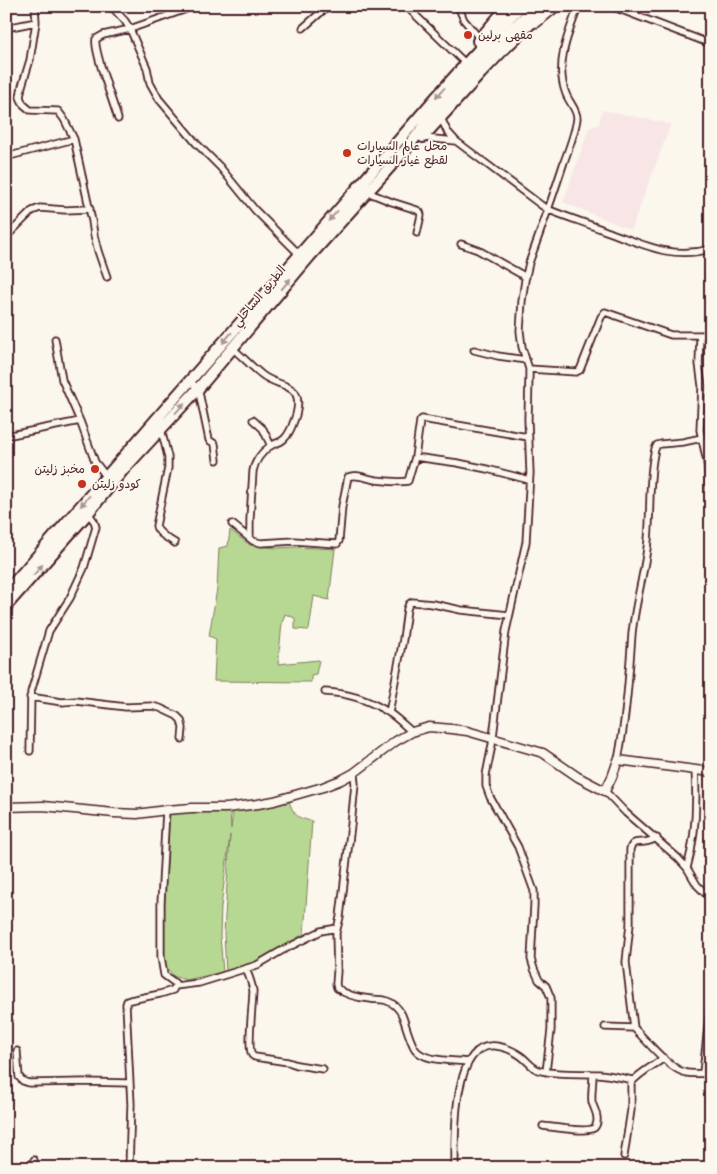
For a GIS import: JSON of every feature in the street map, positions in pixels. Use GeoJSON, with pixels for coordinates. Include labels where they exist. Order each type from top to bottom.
{"type":"FeatureCollection","features":[{"type":"Feature","properties":{"kind":"highway","name":"الطريق الساحلي"},"geometry":{"type":"LineString","coordinates":[[6,606],[88,513],[147,436],[161,429],[299,254],[356,191],[456,74],[521,6]]}},
{"type":"Feature","properties":{"kind":"highway","name":"الطريق الساحلي"},"geometry":{"type":"LineString","coordinates":[[6,592],[106,476],[232,348],[430,119],[499,42],[536,6]]}},
{"type":"Feature","properties":{"kind":"highway"},"geometry":{"type":"LineString","coordinates":[[406,148],[415,145],[423,138],[481,73],[549,6]]}},
{"type":"Feature","properties":{"kind":"highway"},"geometry":{"type":"LineString","coordinates":[[456,74],[463,61],[503,8]]}},
{"type":"Feature","properties":{"kind":"street"},"geometry":{"type":"LineString","coordinates":[[35,6],[36,22],[30,60],[20,97],[23,104],[30,110],[58,111],[74,139],[98,251],[107,277]]}},
{"type":"Feature","properties":{"kind":"street"},"geometry":{"type":"LineString","coordinates":[[111,6],[130,29],[147,68],[150,83],[159,99],[196,143],[220,167],[255,210],[299,254]]}},
{"type":"Feature","properties":{"kind":"street"},"geometry":{"type":"LineString","coordinates":[[303,28],[328,6]]}},
{"type":"Feature","properties":{"kind":"street"},"geometry":{"type":"LineString","coordinates":[[530,24],[537,24],[559,6]]}},
{"type":"Feature","properties":{"kind":"street"},"geometry":{"type":"LineString","coordinates":[[546,1072],[551,1030],[551,998],[546,986],[539,980],[531,959],[534,891],[518,846],[490,797],[486,786],[486,775],[491,752],[506,630],[526,542],[530,459],[528,437],[529,369],[522,347],[520,330],[522,301],[529,263],[577,116],[563,85],[562,57],[568,34],[578,10],[577,6]]}},
{"type":"Feature","properties":{"kind":"street"},"geometry":{"type":"LineString","coordinates":[[611,6],[711,44]]}},
{"type":"Feature","properties":{"kind":"street"},"geometry":{"type":"LineString","coordinates":[[118,119],[100,63],[96,38],[130,29],[191,7]]}},
{"type":"Feature","properties":{"kind":"street"},"geometry":{"type":"LineString","coordinates":[[407,7],[463,61]]}},
{"type":"Feature","properties":{"kind":"street"},"geometry":{"type":"LineString","coordinates":[[459,7],[464,20],[480,39]]}},
{"type":"Feature","properties":{"kind":"street"},"geometry":{"type":"LineString","coordinates":[[6,28],[36,22]]}},
{"type":"Feature","properties":{"kind":"street"},"geometry":{"type":"LineString","coordinates":[[441,118],[447,131],[456,140],[547,209],[660,250],[676,253],[711,249]]}},
{"type":"Feature","properties":{"kind":"street"},"geometry":{"type":"LineString","coordinates":[[423,138],[456,140]]}},
{"type":"Feature","properties":{"kind":"street"},"geometry":{"type":"LineString","coordinates":[[6,157],[74,139]]}},
{"type":"Feature","properties":{"kind":"street"},"geometry":{"type":"LineString","coordinates":[[367,192],[420,212],[417,233]]}},
{"type":"Feature","properties":{"kind":"street"},"geometry":{"type":"LineString","coordinates":[[6,238],[32,211],[40,208],[90,209]]}},
{"type":"Feature","properties":{"kind":"street"},"geometry":{"type":"LineString","coordinates":[[461,244],[478,250],[526,277]]}},
{"type":"Feature","properties":{"kind":"street"},"geometry":{"type":"LineString","coordinates":[[529,369],[576,372],[580,370],[601,317],[605,312],[671,335],[711,335]]}},
{"type":"Feature","properties":{"kind":"street"},"geometry":{"type":"LineString","coordinates":[[700,335],[699,364],[702,386],[700,430],[707,462],[710,494]]}},
{"type":"Feature","properties":{"kind":"street"},"geometry":{"type":"LineString","coordinates":[[55,339],[62,380],[95,462],[106,476]]}},
{"type":"Feature","properties":{"kind":"street"},"geometry":{"type":"LineString","coordinates":[[232,348],[262,375],[290,388],[296,393],[298,401],[289,434],[259,456],[252,471],[250,538]]}},
{"type":"Feature","properties":{"kind":"street"},"geometry":{"type":"LineString","coordinates":[[474,350],[526,360]]}},
{"type":"Feature","properties":{"kind":"street"},"geometry":{"type":"LineString","coordinates":[[194,385],[200,396],[209,440],[215,444],[217,460]]}},
{"type":"Feature","properties":{"kind":"street"},"geometry":{"type":"LineString","coordinates":[[232,524],[253,541],[261,543],[294,541],[336,544],[348,477],[354,475],[375,480],[408,481],[415,457],[420,421],[422,419],[528,437]]}},
{"type":"Feature","properties":{"kind":"street"},"geometry":{"type":"LineString","coordinates":[[253,420],[263,429],[271,446]]}},
{"type":"Feature","properties":{"kind":"street"},"geometry":{"type":"LineString","coordinates":[[6,436],[80,421]]}},
{"type":"Feature","properties":{"kind":"street"},"geometry":{"type":"LineString","coordinates":[[161,429],[168,456],[168,468],[156,526],[160,533],[175,543]]}},
{"type":"Feature","properties":{"kind":"street"},"geometry":{"type":"LineString","coordinates":[[605,790],[618,760],[626,710],[632,634],[648,545],[655,449],[657,445],[661,444],[702,438]]}},
{"type":"Feature","properties":{"kind":"street"},"geometry":{"type":"LineString","coordinates":[[415,457],[488,469],[529,480]]}},
{"type":"Feature","properties":{"kind":"street"},"geometry":{"type":"LineString","coordinates":[[30,751],[30,696],[49,631],[70,598],[84,568],[96,528],[94,521],[88,513]]}},
{"type":"Feature","properties":{"kind":"street"},"geometry":{"type":"LineString","coordinates":[[389,712],[409,604],[412,602],[432,604],[461,610],[509,615]]}},
{"type":"Feature","properties":{"kind":"street"},"geometry":{"type":"LineString","coordinates":[[324,692],[334,692],[372,704],[389,712],[412,732]]}},
{"type":"Feature","properties":{"kind":"street"},"geometry":{"type":"LineString","coordinates":[[30,696],[62,702],[126,707],[152,706],[160,708],[181,720],[183,728],[182,739]]}},
{"type":"Feature","properties":{"kind":"street"},"geometry":{"type":"LineString","coordinates":[[6,807],[43,806],[137,814],[166,810],[227,808],[266,803],[341,780],[354,773],[396,741],[412,732],[430,727],[452,728],[543,753],[578,777],[605,790],[626,813],[678,858],[687,868],[696,885],[711,898]]}},
{"type":"Feature","properties":{"kind":"street"},"geometry":{"type":"LineString","coordinates":[[618,760],[711,772]]}},
{"type":"Feature","properties":{"kind":"street"},"geometry":{"type":"LineString","coordinates":[[687,868],[691,854],[695,815],[695,770]]}},
{"type":"Feature","properties":{"kind":"street"},"geometry":{"type":"LineString","coordinates":[[354,773],[355,784],[351,825],[340,917],[335,942],[337,988],[352,996],[364,999],[386,1000],[391,1003],[402,1015],[415,1048],[419,1053],[432,1059],[468,1062]]}},
{"type":"Feature","properties":{"kind":"street"},"geometry":{"type":"LineString","coordinates":[[166,810],[160,958],[164,975],[175,983],[175,986]]}},
{"type":"Feature","properties":{"kind":"street"},"geometry":{"type":"LineString","coordinates":[[657,838],[645,842],[636,842],[630,849],[630,924],[626,962],[634,1028],[675,1068],[687,1073],[711,1074]]}},
{"type":"Feature","properties":{"kind":"street"},"geometry":{"type":"LineString","coordinates":[[129,1168],[131,1104],[127,1001],[173,990],[175,986],[199,983],[246,969],[321,931],[337,928]]}},
{"type":"Feature","properties":{"kind":"street"},"geometry":{"type":"LineString","coordinates":[[246,969],[253,990],[252,1056],[323,1068]]}},
{"type":"Feature","properties":{"kind":"street"},"geometry":{"type":"LineString","coordinates":[[703,1073],[711,997]]}},
{"type":"Feature","properties":{"kind":"street"},"geometry":{"type":"LineString","coordinates":[[605,1027],[634,1028]]}},
{"type":"Feature","properties":{"kind":"street"},"geometry":{"type":"LineString","coordinates":[[455,1168],[457,1109],[463,1072],[468,1062],[484,1047],[498,1046],[514,1052],[540,1072],[593,1074],[633,1080]]}},
{"type":"Feature","properties":{"kind":"street"},"geometry":{"type":"LineString","coordinates":[[17,1051],[19,1077],[23,1082],[129,1083]]}},
{"type":"Feature","properties":{"kind":"street"},"geometry":{"type":"LineString","coordinates":[[624,1156],[631,1110],[630,1087],[633,1080],[664,1058]]}},
{"type":"Feature","properties":{"kind":"street"},"geometry":{"type":"LineString","coordinates":[[542,1126],[574,1130],[594,1128],[598,1120],[592,1100],[593,1074]]}},
{"type":"Feature","properties":{"kind":"street"},"geometry":{"type":"LineString","coordinates":[[34,1160],[34,1168]]}},
{"type":"Feature","properties":{"kind":"shaded area"},"geometry":{"type":"Polygon","coordinates":[[[602,110],[671,124],[631,230],[563,202],[589,128],[599,124],[602,110]]]}},
{"type":"Feature","properties":{"kind":"green space"},"geometry":{"type":"Polygon","coordinates":[[[230,530],[250,545],[276,548],[335,549],[329,600],[314,596],[309,630],[295,629],[295,618],[285,614],[282,623],[278,664],[319,660],[316,674],[311,675],[311,682],[214,681],[216,639],[209,636],[217,589],[219,548],[228,546],[230,530]]]}},
{"type":"Feature","properties":{"kind":"green space"},"geometry":{"type":"Polygon","coordinates":[[[288,799],[299,817],[312,821],[304,934],[255,962],[226,972],[224,933],[230,835],[221,907],[220,935],[223,972],[186,980],[173,976],[165,965],[163,930],[169,812],[230,810],[231,829],[233,810],[288,799]]]}},
{"type":"Feature","properties":{"kind":"place","name":"مقهى برلين"},"geometry":{"type":"Point","coordinates":[468,35]}},
{"type":"Feature","properties":{"kind":"place","name":"محل عالم السيارات لقطع غيار السيارات"},"geometry":{"type":"Point","coordinates":[347,153]}},
{"type":"Feature","properties":{"kind":"place","name":"مخبز زليتن"},"geometry":{"type":"Point","coordinates":[95,469]}},
{"type":"Feature","properties":{"kind":"place","name":"كودو زليتن"},"geometry":{"type":"Point","coordinates":[82,484]}}]}
